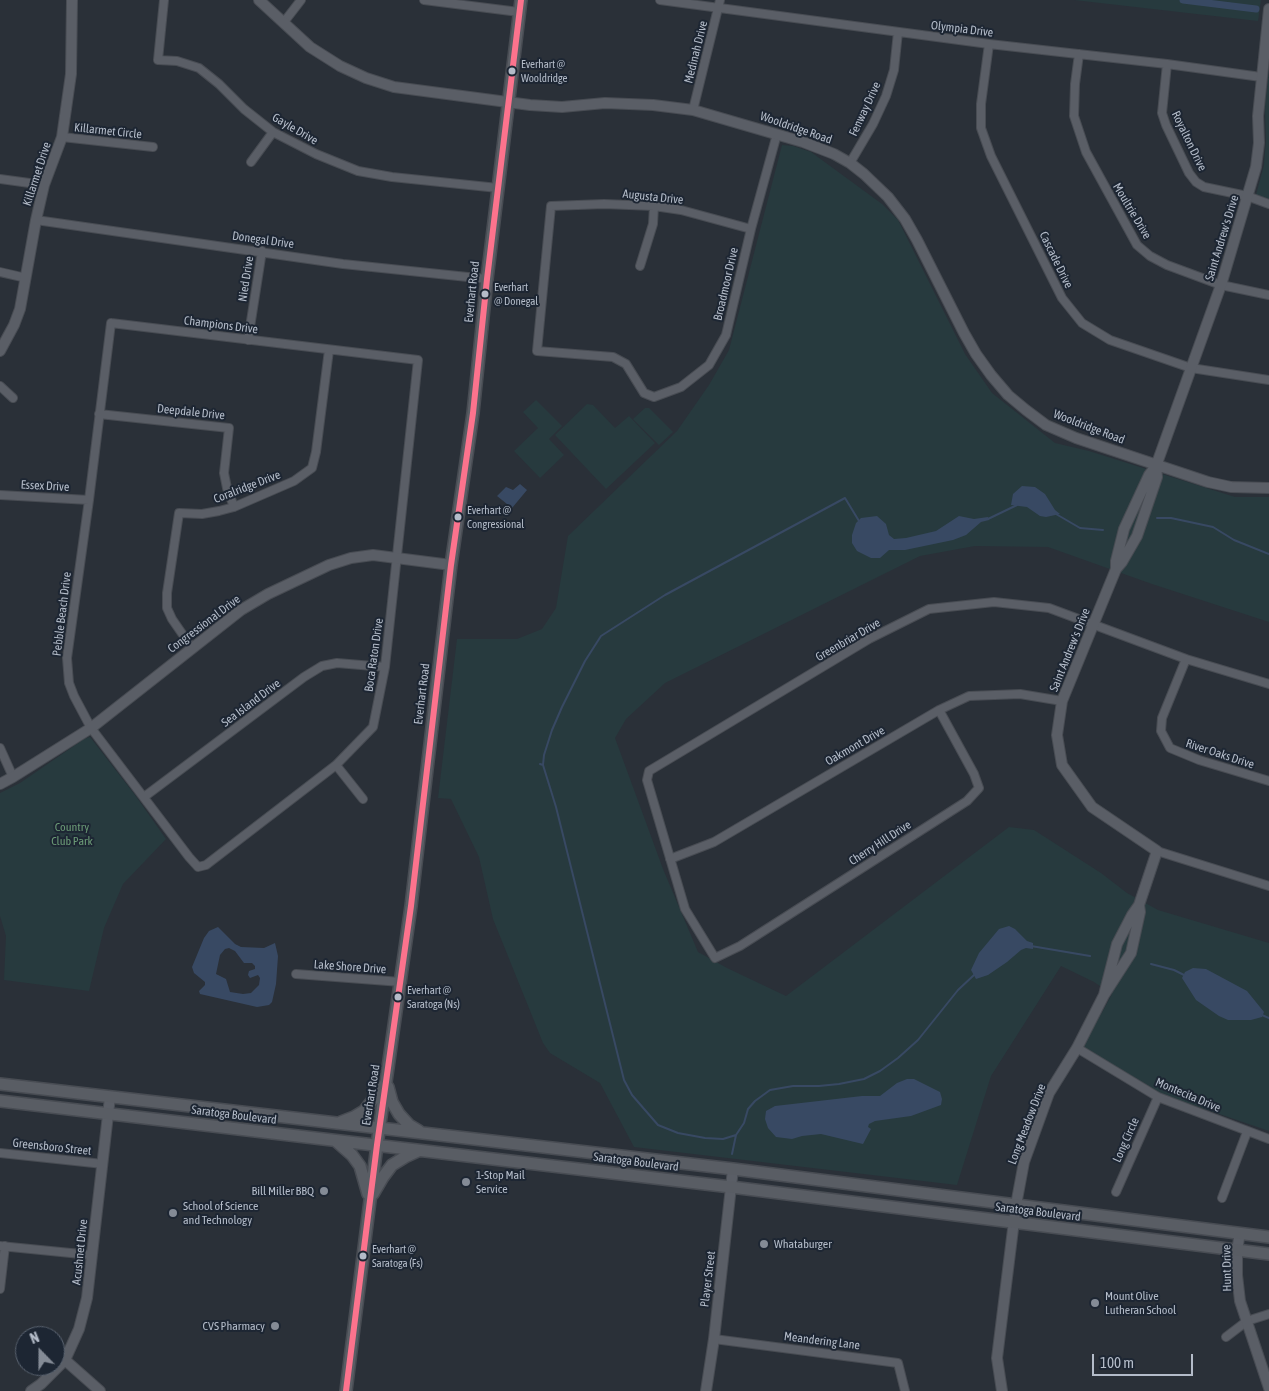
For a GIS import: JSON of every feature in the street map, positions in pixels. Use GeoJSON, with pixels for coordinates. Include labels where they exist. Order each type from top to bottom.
{"type":"FeatureCollection","features":[{"type":"Feature","properties":{"kind":"main road","name":"Everhart Road"},"geometry":{"type":"LineString","coordinates":[[346,1391],[377,1145],[401,982],[451,565],[473,413],[520,6]]}},
{"type":"Feature","properties":{"kind":"main road"},"geometry":{"type":"LineString","coordinates":[[336,1123],[354,1117],[364,1111],[387,1082]]}},
{"type":"Feature","properties":{"kind":"main road"},"geometry":{"type":"LineString","coordinates":[[387,1082],[392,1102],[399,1114],[409,1125],[423,1133]]}},
{"type":"Feature","properties":{"kind":"main road","name":"Saratoga Boulevard"},"geometry":{"type":"LineString","coordinates":[[0,1084],[733,1170],[1269,1236]]}},
{"type":"Feature","properties":{"kind":"main road","name":"Saratoga Boulevard"},"geometry":{"type":"LineString","coordinates":[[0,1102],[731,1187],[1269,1254]]}},
{"type":"Feature","properties":{"kind":"main road"},"geometry":{"type":"LineString","coordinates":[[334,1140],[352,1155],[360,1166],[365,1179],[369,1208]]}},
{"type":"Feature","properties":{"kind":"main road"},"geometry":{"type":"LineString","coordinates":[[369,1208],[374,1191],[392,1165],[420,1151]]}},
{"type":"Feature","properties":{"kind":"street","name":"Killarmet Drive"},"geometry":{"type":"LineString","coordinates":[[0,351],[17,317],[44,185],[62,137],[71,74],[72,0]]}},
{"type":"Feature","properties":{"kind":"street","name":"Gayle Drive"},"geometry":{"type":"LineString","coordinates":[[164,0],[158,60],[178,62],[198,68],[273,132],[316,154],[358,171],[392,177],[498,188]]}},
{"type":"Feature","properties":{"kind":"street","name":"Wooldridge Road"},"geometry":{"type":"LineString","coordinates":[[259,0],[310,47],[340,66],[366,78],[394,87],[508,102],[562,106],[605,103],[653,105],[693,110],[803,142],[834,154],[876,184],[905,219],[964,333],[991,375],[1008,395],[1026,410],[1046,425],[1058,431],[1156,466],[1231,487],[1269,488]]}},
{"type":"Feature","properties":{"kind":"street"},"geometry":{"type":"LineString","coordinates":[[284,22],[301,0]]}},
{"type":"Feature","properties":{"kind":"street"},"geometry":{"type":"LineString","coordinates":[[424,0],[520,6]]}},
{"type":"Feature","properties":{"kind":"street","name":"Olympia Drive"},"geometry":{"type":"LineString","coordinates":[[660,0],[719,3],[898,32],[1261,77]]}},
{"type":"Feature","properties":{"kind":"street","name":"Medinah Drive"},"geometry":{"type":"LineString","coordinates":[[693,110],[719,3]]}},
{"type":"Feature","properties":{"kind":"street","name":"Saint Andrew's Drive"},"geometry":{"type":"LineString","coordinates":[[1269,9],[1258,116],[1259,143],[1256,167],[1248,196],[1221,284],[1156,466],[1157,477],[1137,536],[1116,569],[1062,701],[1057,735],[1062,765],[1092,806],[1157,851],[1269,886]]}},
{"type":"Feature","properties":{"kind":"street","name":"Fenway Drive"},"geometry":{"type":"LineString","coordinates":[[850,164],[873,124],[886,96],[894,70],[898,32]]}},
{"type":"Feature","properties":{"kind":"street","name":"Cascade Drive"},"geometry":{"type":"LineString","coordinates":[[989,44],[981,104],[981,128],[991,156],[1062,298],[1082,323],[1110,340],[1191,368],[1269,380]]}},
{"type":"Feature","properties":{"kind":"street","name":"Moultrie Drive"},"geometry":{"type":"LineString","coordinates":[[1079,54],[1075,84],[1074,116],[1086,152],[1137,245],[1150,256],[1167,265],[1221,284],[1269,295]]}},
{"type":"Feature","properties":{"kind":"street","name":"Royalton Drive"},"geometry":{"type":"LineString","coordinates":[[1167,64],[1162,113],[1189,173],[1196,182],[1204,187],[1248,196],[1269,204]]}},
{"type":"Feature","properties":{"kind":"street"},"geometry":{"type":"LineString","coordinates":[[251,162],[273,132]]}},
{"type":"Feature","properties":{"kind":"street","name":"Broadmoor Drive"},"geometry":{"type":"LineString","coordinates":[[644,393],[654,397],[681,387],[708,365],[726,335],[750,229],[777,134]]}},
{"type":"Feature","properties":{"kind":"street","name":"Killarmet Circle"},"geometry":{"type":"LineString","coordinates":[[62,137],[153,147]]}},
{"type":"Feature","properties":{"kind":"street"},"geometry":{"type":"LineString","coordinates":[[0,179],[44,185]]}},
{"type":"Feature","properties":{"kind":"street","name":"Augusta Drive"},"geometry":{"type":"LineString","coordinates":[[644,393],[626,364],[613,357],[537,351],[551,206],[604,204],[654,206],[680,210],[750,229]]}},
{"type":"Feature","properties":{"kind":"street"},"geometry":{"type":"LineString","coordinates":[[640,266],[653,224],[654,206]]}},
{"type":"Feature","properties":{"kind":"street","name":"Donegal Drive"},"geometry":{"type":"LineString","coordinates":[[36,220],[343,264],[487,279]]}},
{"type":"Feature","properties":{"kind":"street","name":"Nied Drive"},"geometry":{"type":"LineString","coordinates":[[248,340],[262,252]]}},
{"type":"Feature","properties":{"kind":"street"},"geometry":{"type":"LineString","coordinates":[[0,272],[26,278]]}},
{"type":"Feature","properties":{"kind":"street","name":"Champions Drive"},"geometry":{"type":"LineString","coordinates":[[99,414],[110,324],[418,360]]}},
{"type":"Feature","properties":{"kind":"street","name":"Coralridge Drive"},"geometry":{"type":"LineString","coordinates":[[192,648],[172,619],[167,608],[166,593],[180,513],[202,514],[234,507],[294,481],[312,468],[316,452],[330,350]]}},
{"type":"Feature","properties":{"kind":"street","name":"Boca Raton Drive"},"geometry":{"type":"LineString","coordinates":[[198,867],[206,865],[336,765],[373,728],[385,667],[418,360]]}},
{"type":"Feature","properties":{"kind":"street"},"geometry":{"type":"LineString","coordinates":[[0,386],[13,398]]}},
{"type":"Feature","properties":{"kind":"street","name":"Pebble Beach Drive"},"geometry":{"type":"LineString","coordinates":[[99,414],[67,658],[69,682],[74,696],[91,728],[198,867]]}},
{"type":"Feature","properties":{"kind":"street","name":"Deepdale Drive"},"geometry":{"type":"LineString","coordinates":[[99,414],[229,428],[224,473],[234,507]]}},
{"type":"Feature","properties":{"kind":"street","name":"Essex Drive"},"geometry":{"type":"LineString","coordinates":[[0,495],[89,500]]}},
{"type":"Feature","properties":{"kind":"street","name":"Congressional Drive"},"geometry":{"type":"LineString","coordinates":[[0,784],[91,728],[241,610],[261,598],[329,565],[351,558],[373,555],[451,565]]}},
{"type":"Feature","properties":{"kind":"street","name":"Greenbriar Drive"},"geometry":{"type":"LineString","coordinates":[[715,958],[685,909],[647,780],[649,771],[869,639],[929,609],[994,602],[1049,608],[1094,623],[1186,660],[1269,684]]}},
{"type":"Feature","properties":{"kind":"street","name":"River Oaks Drive"},"geometry":{"type":"LineString","coordinates":[[1186,660],[1162,718],[1161,732],[1170,748],[1198,760],[1269,781]]}},
{"type":"Feature","properties":{"kind":"street","name":"Sea Island Drive"},"geometry":{"type":"LineString","coordinates":[[144,797],[304,677],[322,666],[337,663],[385,667]]}},
{"type":"Feature","properties":{"kind":"street","name":"Oakmont Drive"},"geometry":{"type":"LineString","coordinates":[[670,859],[714,842],[939,710],[969,696],[1020,694],[1062,701]]}},
{"type":"Feature","properties":{"kind":"street","name":"Cherry Hill Drive"},"geometry":{"type":"LineString","coordinates":[[715,958],[740,946],[967,801],[979,788],[974,774],[939,710]]}},
{"type":"Feature","properties":{"kind":"street"},"geometry":{"type":"LineString","coordinates":[[0,748],[13,777]]}},
{"type":"Feature","properties":{"kind":"street"},"geometry":{"type":"LineString","coordinates":[[336,765],[363,799]]}},
{"type":"Feature","properties":{"kind":"street","name":"Long Meadow Drive"},"geometry":{"type":"LineString","coordinates":[[1104,996],[1117,944],[1139,905],[1157,851]]}},
{"type":"Feature","properties":{"kind":"street","name":"Long Meadow Drive"},"geometry":{"type":"LineString","coordinates":[[1002,1391],[997,1358],[1016,1205],[1024,1162],[1049,1093],[1077,1048],[1104,996],[1131,953],[1140,912],[1139,905]]}},
{"type":"Feature","properties":{"kind":"street","name":"Lake Shore Drive"},"geometry":{"type":"LineString","coordinates":[[296,974],[401,982]]}},
{"type":"Feature","properties":{"kind":"street","name":"Montecita Drive"},"geometry":{"type":"LineString","coordinates":[[1077,1048],[1158,1097],[1269,1139]]}},
{"type":"Feature","properties":{"kind":"street","name":"Acushnet Drive"},"geometry":{"type":"LineString","coordinates":[[65,1360],[79,1330],[87,1298],[110,1097]]}},
{"type":"Feature","properties":{"kind":"street","name":"Long Circle"},"geometry":{"type":"LineString","coordinates":[[1116,1192],[1158,1097]]}},
{"type":"Feature","properties":{"kind":"street"},"geometry":{"type":"LineString","coordinates":[[1222,1198],[1247,1132]]}},
{"type":"Feature","properties":{"kind":"street","name":"Greensboro Street"},"geometry":{"type":"LineString","coordinates":[[0,1153],[102,1164]]}},
{"type":"Feature","properties":{"kind":"street","name":"Player Street"},"geometry":{"type":"LineString","coordinates":[[706,1391],[714,1339],[733,1170]]}},
{"type":"Feature","properties":{"kind":"street","name":"Hunt Drive"},"geometry":{"type":"LineString","coordinates":[[1240,1233],[1237,1250],[1240,1300],[1269,1388]]}},
{"type":"Feature","properties":{"kind":"street"},"geometry":{"type":"LineString","coordinates":[[0,1289],[3,1246],[91,1255]]}},
{"type":"Feature","properties":{"kind":"street"},"geometry":{"type":"LineString","coordinates":[[1226,1337],[1247,1322],[1269,1314]]}},
{"type":"Feature","properties":{"kind":"street","name":"Meandering Lane"},"geometry":{"type":"LineString","coordinates":[[714,1339],[898,1362],[905,1391]]}},
{"type":"Feature","properties":{"kind":"street"},"geometry":{"type":"LineString","coordinates":[[65,1360],[100,1391]]}},
{"type":"Feature","properties":{"kind":"street","name":"Acushnet Drive"},"geometry":{"type":"LineString","coordinates":[[31,1391],[49,1376]]}},
{"type":"Feature","properties":{"kind":"green space"},"geometry":{"type":"Polygon","coordinates":[[[1074,0],[1261,0],[1258,21],[1074,0]]]}},
{"type":"Feature","properties":{"kind":"green space"},"geometry":{"type":"Polygon","coordinates":[[[1269,69],[1269,199],[1256,195],[1264,165],[1266,141],[1265,105],[1269,69]]]}},
{"type":"Feature","properties":{"kind":"green space"},"geometry":{"type":"Polygon","coordinates":[[[782,145],[793,146],[811,152],[882,204],[898,220],[965,354],[992,393],[1055,443],[1089,451],[1235,497],[1269,497],[1269,622],[1152,584],[1048,547],[975,546],[920,556],[665,683],[626,719],[615,738],[663,869],[698,952],[786,996],[1009,827],[1034,830],[1101,873],[1127,893],[1158,910],[1269,943],[1269,1131],[1164,1095],[1083,1047],[1112,994],[1094,982],[1061,966],[991,1076],[957,1185],[634,1147],[600,1083],[550,1053],[543,1043],[493,919],[479,857],[451,799],[438,798],[457,639],[517,639],[542,629],[556,608],[568,536],[677,431],[709,385],[729,350],[782,145]]]}},
{"type":"Feature","properties":{"kind":"green space"},"geometry":{"type":"Polygon","coordinates":[[[536,400],[562,426],[549,439],[564,455],[540,478],[514,451],[538,428],[523,412],[536,400]]]}},
{"type":"Feature","properties":{"kind":"green space"},"geometry":{"type":"Polygon","coordinates":[[[587,404],[593,405],[615,428],[629,416],[655,443],[606,489],[555,435],[587,404]]]}},
{"type":"Feature","properties":{"kind":"green space"},"geometry":{"type":"Polygon","coordinates":[[[645,408],[649,408],[673,432],[659,445],[633,419],[645,408]]]}},
{"type":"Feature","properties":{"kind":"green space","name":"Country Club Park"},"geometry":{"type":"Polygon","coordinates":[[[90,737],[166,839],[123,884],[104,928],[89,991],[4,980],[6,936],[0,916],[0,793],[20,783],[84,739],[90,737]]]}},
{"type":"Feature","properties":{"kind":"water"},"geometry":{"type":"Polygon","coordinates":[[[520,484],[527,490],[512,508],[497,496],[506,487],[513,490],[520,484]]]}},
{"type":"Feature","properties":{"kind":"water"},"geometry":{"type":"Polygon","coordinates":[[[1022,486],[1035,487],[1045,494],[1055,510],[1060,514],[1046,517],[1040,516],[1027,507],[1011,505],[1013,494],[1022,486]]]}},
{"type":"Feature","properties":{"kind":"water"},"geometry":{"type":"Polygon","coordinates":[[[877,516],[886,524],[889,535],[894,539],[936,531],[959,516],[974,519],[988,517],[989,520],[981,522],[966,535],[953,540],[905,550],[889,550],[880,558],[871,558],[857,551],[852,543],[852,535],[856,523],[861,518],[877,516]]]}},
{"type":"Feature","properties":{"kind":"water"},"geometry":{"type":"Polygon","coordinates":[[[1009,926],[1015,929],[1027,941],[1033,943],[1033,949],[1026,948],[1021,950],[988,975],[976,979],[971,970],[979,953],[999,929],[1009,926]]]}},
{"type":"Feature","properties":{"kind":"water"},"geometry":{"type":"Polygon","coordinates":[[[218,927],[235,944],[241,947],[264,948],[275,943],[278,956],[276,984],[272,1002],[269,1005],[257,1007],[200,994],[199,991],[205,985],[205,982],[194,973],[192,967],[204,938],[209,931],[218,927]],[[229,948],[225,949],[220,955],[216,974],[226,979],[230,992],[251,993],[259,985],[260,978],[258,975],[250,978],[248,975],[249,971],[255,969],[255,966],[252,963],[244,963],[235,951],[229,948]]]}},
{"type":"Feature","properties":{"kind":"water"},"geometry":{"type":"Polygon","coordinates":[[[1193,968],[1206,969],[1247,991],[1264,1012],[1262,1017],[1251,1020],[1228,1020],[1196,1000],[1182,978],[1185,972],[1193,968]]]}},
{"type":"Feature","properties":{"kind":"water"},"geometry":{"type":"Polygon","coordinates":[[[907,1079],[914,1079],[940,1092],[941,1105],[911,1116],[875,1121],[869,1124],[868,1127],[871,1129],[863,1144],[821,1134],[792,1139],[776,1137],[768,1128],[765,1119],[766,1111],[775,1106],[862,1096],[880,1096],[897,1083],[907,1079]]]}},
{"type":"Feature","properties":{"kind":"waterway"},"geometry":{"type":"LineString","coordinates":[[1183,0],[1256,9]]}},
{"type":"Feature","properties":{"kind":"waterway"},"geometry":{"type":"LineString","coordinates":[[540,764],[543,765],[544,755],[552,730],[562,707],[585,661],[601,636],[665,595],[845,498],[859,521]]}},
{"type":"Feature","properties":{"kind":"waterway"},"geometry":{"type":"LineString","coordinates":[[988,519],[1017,505]]}},
{"type":"Feature","properties":{"kind":"waterway"},"geometry":{"type":"LineString","coordinates":[[1056,514],[1080,528],[1103,530]]}},
{"type":"Feature","properties":{"kind":"waterway"},"geometry":{"type":"LineString","coordinates":[[1157,518],[1171,518],[1213,527],[1234,540],[1269,554]]}},
{"type":"Feature","properties":{"kind":"waterway"},"geometry":{"type":"LineString","coordinates":[[543,765],[556,807],[624,1080],[632,1095],[658,1125],[678,1133],[723,1139],[736,1135],[744,1123],[748,1109],[770,1090],[793,1086],[839,1084],[864,1079],[880,1071],[918,1040],[958,990],[974,975]]}},
{"type":"Feature","properties":{"kind":"waterway"},"geometry":{"type":"LineString","coordinates":[[1031,946],[1090,956]]}},
{"type":"Feature","properties":{"kind":"waterway"},"geometry":{"type":"LineString","coordinates":[[1151,964],[1174,970],[1184,975]]}},
{"type":"Feature","properties":{"kind":"waterway"},"geometry":{"type":"LineString","coordinates":[[1262,1015],[1269,1018]]}},
{"type":"Feature","properties":{"kind":"waterway"},"geometry":{"type":"LineString","coordinates":[[732,1154],[736,1135]]}},
{"type":"Feature","properties":{"kind":"transit line"},"geometry":{"type":"LineString","coordinates":[[346,1391],[377,1145],[411,906],[451,565],[473,413],[487,279],[521,0]]}},
{"type":"Feature","properties":{"kind":"place","name":"Everhart @ Wooldridge"},"geometry":{"type":"Point","coordinates":[512,71]}},
{"type":"Feature","properties":{"kind":"place","name":"Everhart @ Donegal"},"geometry":{"type":"Point","coordinates":[485,294]}},
{"type":"Feature","properties":{"kind":"place","name":"Everhart @ Congressional"},"geometry":{"type":"Point","coordinates":[458,517]}},
{"type":"Feature","properties":{"kind":"place","name":"Everhart @ Saratoga (Ns)"},"geometry":{"type":"Point","coordinates":[398,997]}},
{"type":"Feature","properties":{"kind":"place","name":"1-Stop Mail Service"},"geometry":{"type":"Point","coordinates":[466,1182]}},
{"type":"Feature","properties":{"kind":"place","name":"Bill Miller BBQ"},"geometry":{"type":"Point","coordinates":[324,1191]}},
{"type":"Feature","properties":{"kind":"place","name":"School of Science and Technology"},"geometry":{"type":"Point","coordinates":[173,1213]}},
{"type":"Feature","properties":{"kind":"place","name":"Whataburger"},"geometry":{"type":"Point","coordinates":[764,1244]}},
{"type":"Feature","properties":{"kind":"place","name":"Everhart @ Saratoga (Fs)"},"geometry":{"type":"Point","coordinates":[363,1256]}},
{"type":"Feature","properties":{"kind":"place","name":"Mount Olive Lutheran School"},"geometry":{"type":"Point","coordinates":[1095,1303]}},
{"type":"Feature","properties":{"kind":"place","name":"CVS Pharmacy"},"geometry":{"type":"Point","coordinates":[275,1326]}}]}
